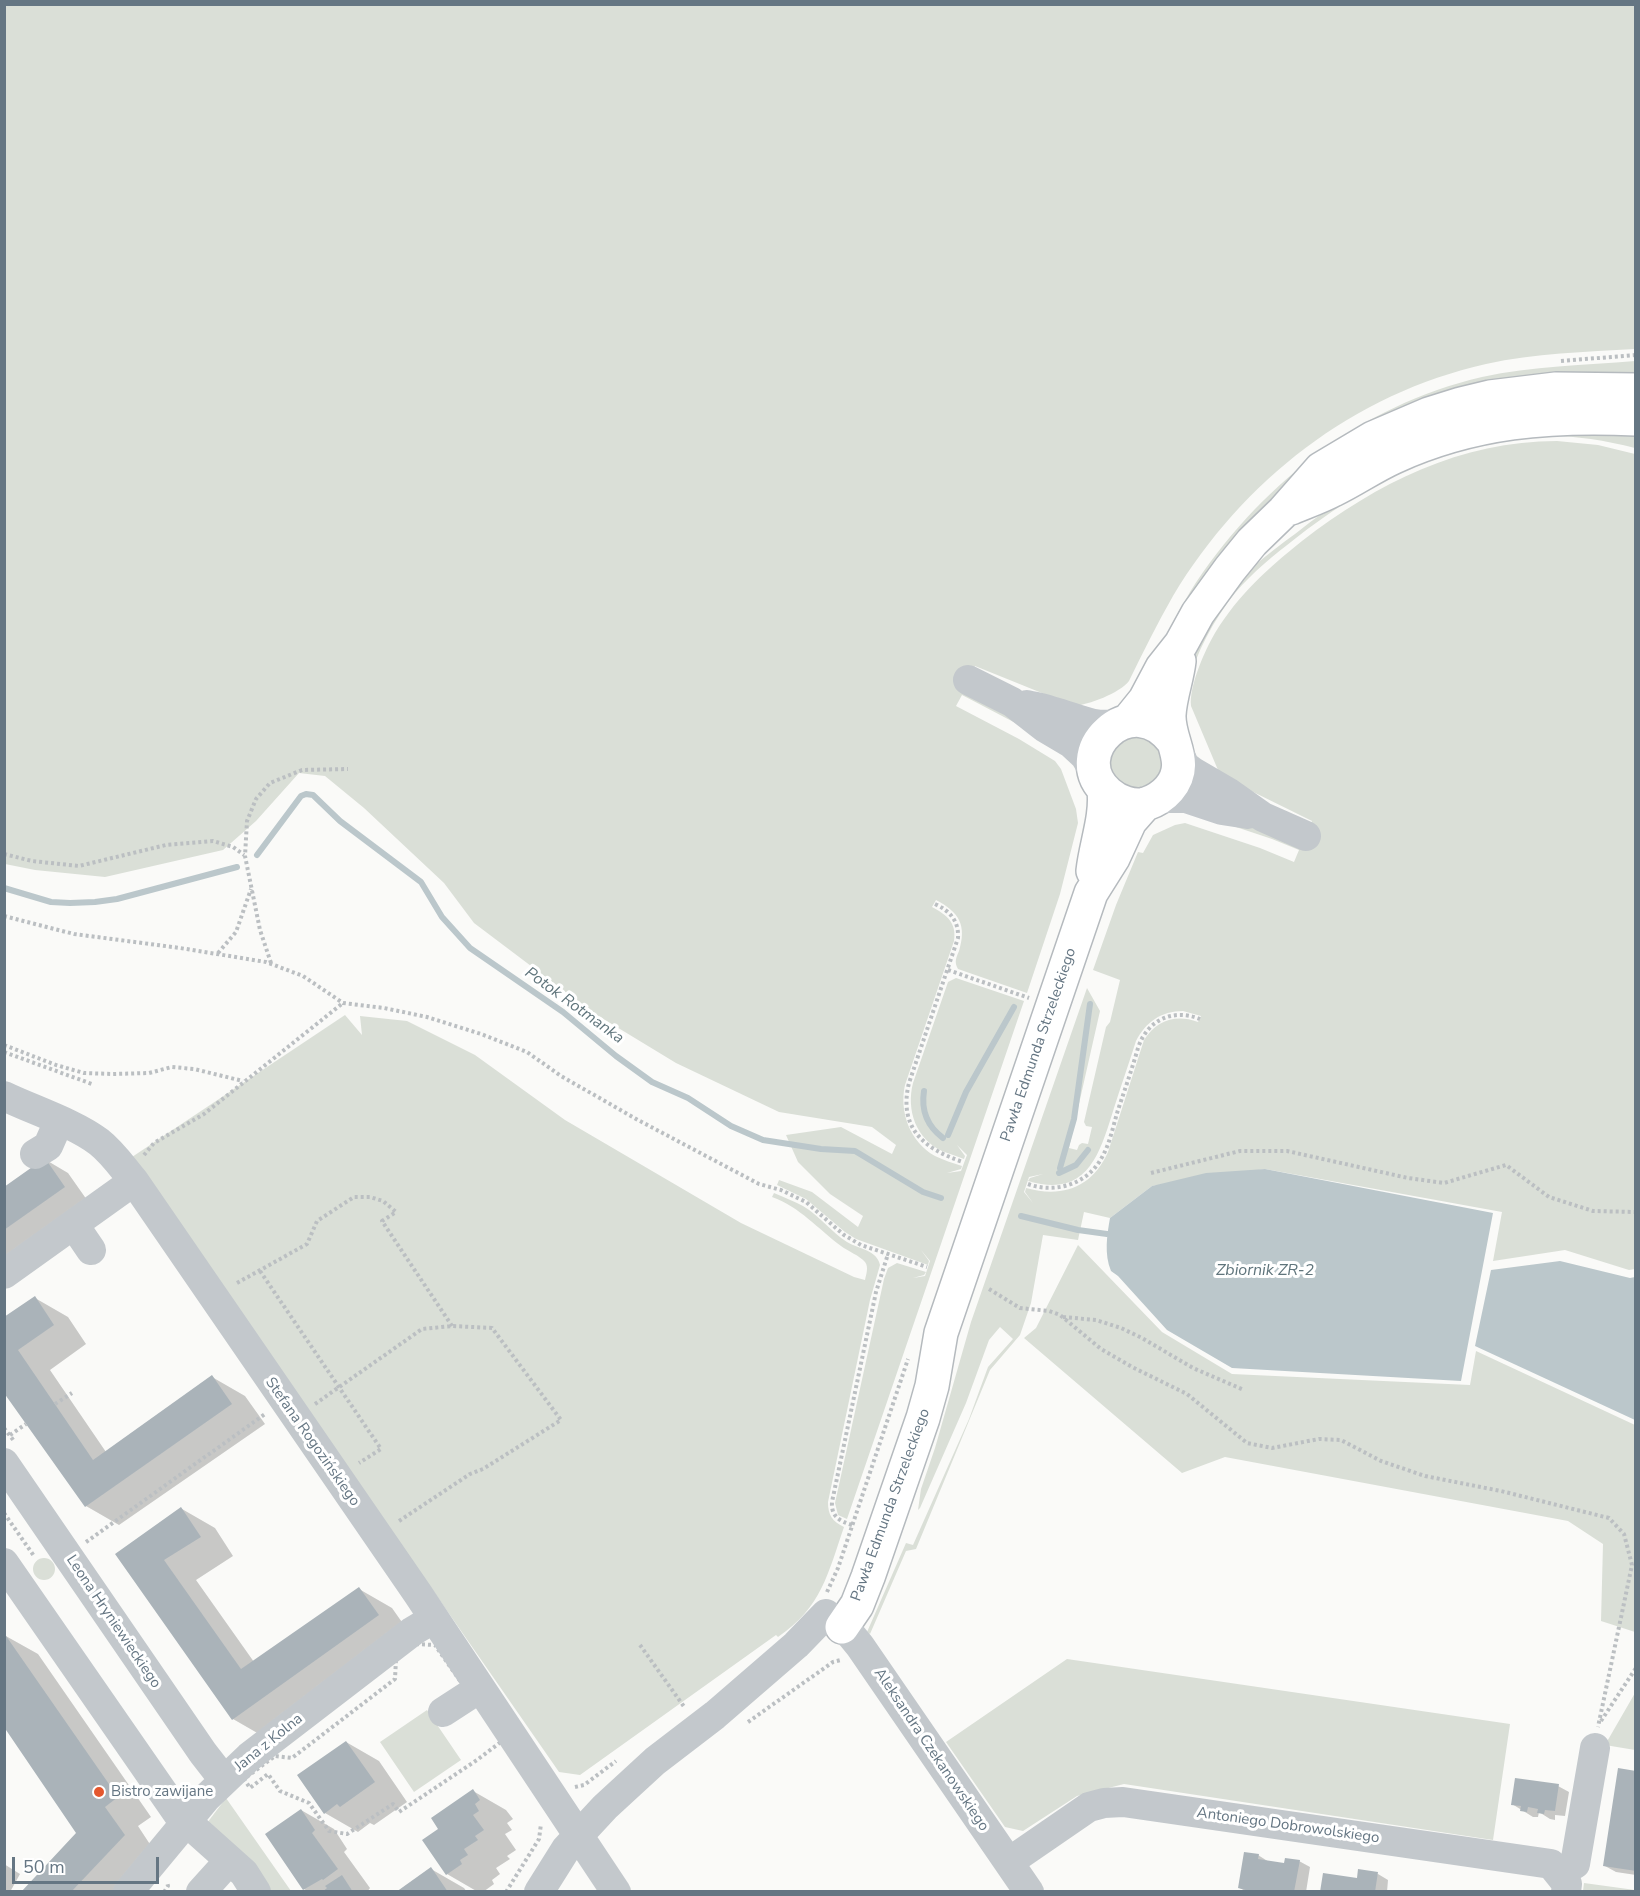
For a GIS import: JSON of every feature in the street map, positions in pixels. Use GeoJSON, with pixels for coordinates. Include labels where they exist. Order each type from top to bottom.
{"type":"FeatureCollection","features":[{"type":"Feature","properties":{"kind":"main road"},"geometry":{"type":"LineString","coordinates":[[1181,644],[1178,673],[1169,709],[1169,719],[1179,763],[1177,774],[1172,785],[1152,801],[1133,805],[1122,802],[1112,797],[1099,780],[1094,759],[1098,744],[1108,730],[1123,722],[1140,708],[1162,668],[1181,644],[1198,613],[1230,569],[1252,542],[1284,512],[1321,469],[1372,438],[1430,414],[1490,397],[1556,389],[1635,390]]}},
{"type":"Feature","properties":{"kind":"main road"},"geometry":{"type":"LineString","coordinates":[[1284,512],[1335,490],[1392,458],[1458,433],[1505,423],[1540,419],[1584,417],[1635,419]]}},
{"type":"Feature","properties":{"kind":"main road"},"geometry":{"type":"LineString","coordinates":[[1123,722],[1139,720],[1150,722],[1167,733],[1176,747]]}},
{"type":"Feature","properties":{"kind":"main road","name":"Pawła Edmunda Strzeleckiego"},"geometry":{"type":"LineString","coordinates":[[834,1621],[838,1594],[915,1380],[941,1333],[1091,893],[1095,852],[1104,812],[1099,780]]}},
{"type":"Feature","properties":{"kind":"main road","name":"Pawła Edmunda Strzeleckiego"},"geometry":{"type":"LineString","coordinates":[[1091,893],[1113,858],[1130,821],[1152,801]]}},
{"type":"Feature","properties":{"kind":"street"},"geometry":{"type":"LineString","coordinates":[[968,680],[1012,702],[1044,728],[1078,749],[1090,762],[1099,780]]}},
{"type":"Feature","properties":{"kind":"street"},"geometry":{"type":"LineString","coordinates":[[1012,702],[1052,711],[1087,723],[1107,725],[1123,722]]}},
{"type":"Feature","properties":{"kind":"street"},"geometry":{"type":"LineString","coordinates":[[1176,747],[1189,770],[1263,816],[1306,836]]}},
{"type":"Feature","properties":{"kind":"street"},"geometry":{"type":"LineString","coordinates":[[1152,801],[1168,797],[1186,798],[1222,810],[1263,816]]}},
{"type":"Feature","properties":{"kind":"street","name":"Stefana Rogozińskiego"},"geometry":{"type":"LineString","coordinates":[[4,1096],[99,1142],[112,1155],[137,1171],[433,1618],[475,1691],[579,1835],[616,1892]]}},
{"type":"Feature","properties":{"kind":"street"},"geometry":{"type":"LineString","coordinates":[[35,1154],[48,1146],[59,1121]]}},
{"type":"Feature","properties":{"kind":"street"},"geometry":{"type":"LineString","coordinates":[[4,1274],[74,1225],[137,1171]]}},
{"type":"Feature","properties":{"kind":"street"},"geometry":{"type":"LineString","coordinates":[[74,1225],[91,1250]]}},
{"type":"Feature","properties":{"kind":"street","name":"Leona Hryniewieckiego"},"geometry":{"type":"LineString","coordinates":[[7,1449],[68,1555],[203,1753],[224,1780]]}},
{"type":"Feature","properties":{"kind":"street"},"geometry":{"type":"LineString","coordinates":[[4,1563],[178,1814],[244,1873],[256,1892]]}},
{"type":"Feature","properties":{"kind":"street","name":"Jana z Kolna"},"geometry":{"type":"LineString","coordinates":[[128,1892],[206,1798],[249,1757],[433,1618]]}},
{"type":"Feature","properties":{"kind":"street","name":"Pawła Edmunda Strzeleckiego"},"geometry":{"type":"LineString","coordinates":[[539,1892],[566,1849],[605,1807],[655,1761],[701,1713],[796,1645],[834,1621]]}},
{"type":"Feature","properties":{"kind":"street","name":"Aleksandra Czekanowskiego"},"geometry":{"type":"LineString","coordinates":[[834,1621],[860,1646],[1029,1892]]}},
{"type":"Feature","properties":{"kind":"street"},"geometry":{"type":"LineString","coordinates":[[443,1712],[475,1691]]}},
{"type":"Feature","properties":{"kind":"street"},"geometry":{"type":"LineString","coordinates":[[1563,1882],[1575,1864],[1597,1736]]}},
{"type":"Feature","properties":{"kind":"street","name":"Antoniego Dobrowolskiego"},"geometry":{"type":"LineString","coordinates":[[1009,1862],[1089,1807],[1123,1802],[1551,1864],[1563,1882]]}},
{"type":"Feature","properties":{"kind":"street"},"geometry":{"type":"LineString","coordinates":[[201,1892],[229,1861]]}},
{"type":"Feature","properties":{"kind":"path"},"geometry":{"type":"LineString","coordinates":[[272,964],[260,930],[245,856],[247,821],[256,799],[270,783],[302,770],[348,769]]}},
{"type":"Feature","properties":{"kind":"path"},"geometry":{"type":"LineString","coordinates":[[4,854],[32,861],[79,866],[166,845],[213,840],[233,847],[245,856]]}},
{"type":"Feature","properties":{"kind":"path"},"geometry":{"type":"LineString","coordinates":[[218,954],[236,932],[246,909],[251,888]]}},
{"type":"Feature","properties":{"kind":"path"},"geometry":{"type":"LineString","coordinates":[[935,904],[950,914],[958,929],[957,941],[909,1083],[907,1105],[913,1126],[924,1143],[941,1154],[963,1162]]}},
{"type":"Feature","properties":{"kind":"path"},"geometry":{"type":"LineString","coordinates":[[4,916],[75,934],[272,964],[303,976],[343,1003],[384,1008],[427,1017],[481,1034],[527,1052],[561,1076],[638,1120],[759,1184],[781,1190],[806,1202],[852,1240],[927,1267]]}},
{"type":"Feature","properties":{"kind":"path"},"geometry":{"type":"LineString","coordinates":[[948,970],[1032,999]]}},
{"type":"Feature","properties":{"kind":"path"},"geometry":{"type":"LineString","coordinates":[[137,1171],[154,1143],[204,1114],[343,1003]]}},
{"type":"Feature","properties":{"kind":"path"},"geometry":{"type":"LineString","coordinates":[[1028,1184],[1044,1188],[1062,1187],[1078,1181],[1094,1169],[1106,1148],[1144,1034],[1158,1020],[1172,1015],[1200,1019]]}},
{"type":"Feature","properties":{"kind":"path"},"geometry":{"type":"LineString","coordinates":[[4,1045],[84,1073],[149,1073],[172,1067],[194,1069],[243,1081]]}},
{"type":"Feature","properties":{"kind":"path"},"geometry":{"type":"LineString","coordinates":[[4,1052],[92,1084]]}},
{"type":"Feature","properties":{"kind":"path"},"geometry":{"type":"LineString","coordinates":[[1151,1173],[1240,1151],[1287,1151],[1408,1178],[1443,1183],[1506,1165],[1549,1197],[1593,1211],[1635,1212]]}},
{"type":"Feature","properties":{"kind":"path"},"geometry":{"type":"LineString","coordinates":[[237,1283],[307,1244],[317,1221],[354,1197],[370,1197],[383,1201],[396,1212],[382,1221],[452,1326]]}},
{"type":"Feature","properties":{"kind":"path"},"geometry":{"type":"LineString","coordinates":[[852,1525],[836,1518],[831,1505],[876,1292],[888,1254]]}},
{"type":"Feature","properties":{"kind":"path"},"geometry":{"type":"LineString","coordinates":[[260,1271],[381,1449],[359,1463]]}},
{"type":"Feature","properties":{"kind":"path"},"geometry":{"type":"LineString","coordinates":[[989,1288],[1025,1310],[1049,1311],[1063,1317],[1101,1349],[1187,1394],[1247,1443],[1272,1448],[1319,1439],[1341,1440],[1381,1461],[1425,1476],[1501,1491],[1609,1518],[1624,1534],[1635,1575]]}},
{"type":"Feature","properties":{"kind":"path"},"geometry":{"type":"LineString","coordinates":[[1063,1317],[1096,1320],[1121,1328],[1193,1368],[1244,1390]]}},
{"type":"Feature","properties":{"kind":"path"},"geometry":{"type":"LineString","coordinates":[[313,1405],[422,1329],[452,1326],[492,1328],[561,1420],[483,1469],[470,1474],[399,1521]]}},
{"type":"Feature","properties":{"kind":"path"},"geometry":{"type":"LineString","coordinates":[[55,1404],[72,1393]]}},
{"type":"Feature","properties":{"kind":"path"},"geometry":{"type":"LineString","coordinates":[[68,1555],[265,1413]]}},
{"type":"Feature","properties":{"kind":"path"},"geometry":{"type":"LineString","coordinates":[[7,1449],[26,1424]]}},
{"type":"Feature","properties":{"kind":"path"},"geometry":{"type":"LineString","coordinates":[[4,1513],[34,1556]]}},
{"type":"Feature","properties":{"kind":"path"},"geometry":{"type":"LineString","coordinates":[[1597,1736],[1632,1565]]}},
{"type":"Feature","properties":{"kind":"path"},"geometry":{"type":"LineString","coordinates":[[416,1644],[435,1645],[475,1691],[502,1741],[399,1812],[393,1804],[347,1834],[329,1831],[309,1803],[280,1791],[268,1774],[250,1788],[244,1779],[275,1756],[292,1758],[395,1679],[396,1659],[416,1644]]}},
{"type":"Feature","properties":{"kind":"path"},"geometry":{"type":"LineString","coordinates":[[640,1645],[701,1713]]}},
{"type":"Feature","properties":{"kind":"path"},"geometry":{"type":"LineString","coordinates":[[816,1673],[833,1662],[848,1659]]}},
{"type":"Feature","properties":{"kind":"path"},"geometry":{"type":"LineString","coordinates":[[1597,1736],[1635,1668]]}},
{"type":"Feature","properties":{"kind":"path"},"geometry":{"type":"LineString","coordinates":[[506,1892],[540,1839],[542,1816]]}},
{"type":"Feature","properties":{"kind":"shaded area"},"geometry":{"type":"Polygon","coordinates":[[[5,5],[1635,5],[1635,349],[1542,355],[1486,364],[1437,378],[1391,397],[1347,420],[1306,448],[1268,480],[1233,515],[1201,554],[1173,596],[1129,681],[1111,694],[1074,706],[975,666],[964,690],[987,701],[1025,728],[962,695],[956,706],[1055,761],[1061,769],[1076,809],[1078,823],[1060,894],[1027,993],[958,969],[956,960],[962,934],[959,920],[950,909],[936,900],[932,907],[950,920],[955,935],[905,1085],[904,1106],[908,1125],[919,1143],[935,1156],[962,1166],[961,1169],[947,1173],[961,1171],[967,1155],[957,1145],[965,1156],[964,1159],[942,1151],[926,1139],[915,1123],[911,1093],[948,982],[956,978],[1024,1001],[847,1519],[838,1515],[835,1503],[884,1279],[888,1268],[897,1263],[926,1272],[924,1275],[913,1278],[925,1276],[930,1261],[921,1250],[929,1261],[928,1265],[856,1239],[806,1199],[777,1185],[779,1180],[812,1192],[858,1227],[863,1216],[830,1194],[798,1162],[786,1135],[841,1127],[892,1154],[896,1145],[872,1127],[779,1112],[676,1063],[592,1012],[474,923],[444,883],[364,808],[325,776],[299,773],[256,821],[223,850],[105,877],[35,870],[5,864],[5,5]]]}},
{"type":"Feature","properties":{"kind":"shaded area"},"geometry":{"type":"Polygon","coordinates":[[[1635,361],[1635,381],[1288,484],[1262,509],[1243,532],[1151,664],[1190,592],[1247,518],[1280,485],[1315,456],[1354,430],[1394,408],[1437,390],[1482,377],[1539,368],[1635,361]]]}},
{"type":"Feature","properties":{"kind":"shaded area"},"geometry":{"type":"Polygon","coordinates":[[[1558,429],[1606,429],[1635,432],[1635,448],[1570,437],[1521,437],[1475,445],[1447,453],[1394,475],[1320,520],[1249,578],[1220,614],[1201,649],[1187,686],[1181,689],[1192,654],[1208,621],[1229,591],[1260,561],[1325,511],[1386,474],[1450,448],[1484,439],[1558,429]]]}},
{"type":"Feature","properties":{"kind":"shaded area"},"geometry":{"type":"Polygon","coordinates":[[[1557,441],[1598,445],[1635,454],[1635,1269],[1629,1270],[1565,1250],[1493,1261],[1502,1212],[1265,1169],[1152,1186],[1110,1218],[1084,1212],[1078,1240],[1043,1235],[1031,1303],[1020,1335],[990,1370],[916,1549],[906,1551],[870,1634],[867,1632],[906,1543],[913,1545],[969,1419],[988,1367],[1013,1339],[1000,1327],[989,1340],[966,1403],[918,1510],[921,1489],[971,1322],[1087,988],[1100,1011],[1069,1148],[1077,1150],[1082,1143],[1088,1144],[1092,1127],[1086,1126],[1084,1122],[1106,1027],[1110,1022],[1120,980],[1093,970],[1138,852],[1143,853],[1153,835],[1185,823],[1294,862],[1299,850],[1209,818],[1206,811],[1302,845],[1312,821],[1235,783],[1218,770],[1191,706],[1195,679],[1211,640],[1234,606],[1265,572],[1302,541],[1360,501],[1422,469],[1454,457],[1487,448],[1557,441]],[[1183,1011],[1168,1013],[1161,1015],[1144,1028],[1136,1041],[1109,1125],[1096,1156],[1078,1178],[1065,1184],[1048,1185],[1028,1181],[1030,1178],[1043,1174],[1029,1177],[1024,1192],[1033,1203],[1025,1192],[1026,1188],[1052,1192],[1074,1187],[1085,1182],[1101,1164],[1108,1152],[1144,1040],[1149,1033],[1168,1020],[1182,1019],[1198,1022],[1201,1016],[1183,1011]]]}},
{"type":"Feature","properties":{"kind":"shaded area"},"geometry":{"type":"Polygon","coordinates":[[[1136,735],[1146,737],[1155,743],[1161,752],[1163,762],[1161,772],[1155,781],[1146,787],[1136,789],[1126,787],[1117,781],[1111,772],[1109,762],[1111,752],[1117,743],[1126,737],[1136,735]]]}},
{"type":"Feature","properties":{"kind":"shaded area"},"geometry":{"type":"Polygon","coordinates":[[[345,1015],[362,1035],[360,1016],[407,1021],[475,1055],[565,1120],[741,1223],[854,1277],[865,1280],[867,1269],[865,1262],[841,1246],[800,1212],[772,1197],[774,1193],[809,1210],[847,1242],[875,1256],[880,1265],[870,1300],[828,1502],[832,1517],[844,1527],[822,1588],[805,1614],[793,1626],[778,1637],[776,1635],[580,1775],[559,1772],[132,1157],[345,1015]]]}},
{"type":"Feature","properties":{"kind":"shaded area"},"geometry":{"type":"Polygon","coordinates":[[[1078,1245],[1162,1332],[1232,1374],[1470,1385],[1476,1351],[1635,1425],[1635,1632],[1601,1621],[1603,1544],[1568,1521],[1225,1457],[1182,1473],[1024,1338],[1036,1328],[1078,1245]]]}},
{"type":"Feature","properties":{"kind":"shaded area"},"geometry":{"type":"Polygon","coordinates":[[[44,1558],[52,1561],[55,1569],[52,1577],[44,1580],[36,1577],[33,1569],[36,1561],[44,1558]]]}},
{"type":"Feature","properties":{"kind":"shaded area"},"geometry":{"type":"Polygon","coordinates":[[[1067,1659],[1510,1724],[1493,1840],[1124,1784],[1077,1796],[1023,1831],[1005,1827],[946,1742],[1067,1659]]]}},
{"type":"Feature","properties":{"kind":"shaded area"},"geometry":{"type":"Polygon","coordinates":[[[1635,1693],[1635,1750],[1605,1745],[1635,1693]]]}},
{"type":"Feature","properties":{"kind":"shaded area"},"geometry":{"type":"Polygon","coordinates":[[[427,1710],[461,1760],[414,1792],[380,1742],[427,1710]]]}},
{"type":"Feature","properties":{"kind":"shaded area"},"geometry":{"type":"Polygon","coordinates":[[[226,1798],[291,1891],[267,1891],[204,1827],[226,1798]]]}},
{"type":"Feature","properties":{"kind":"shaded area"},"geometry":{"type":"Polygon","coordinates":[[[1584,1883],[1635,1890],[1635,1891],[1583,1891],[1584,1883]]]}},
{"type":"Feature","properties":{"kind":"water","name":"Zbiornik ZR-2"},"geometry":{"type":"Polygon","coordinates":[[[1265,1169],[1493,1213],[1461,1381],[1232,1368],[1167,1330],[1111,1271],[1107,1251],[1110,1218],[1152,1186],[1206,1173],[1265,1169]]]}},
{"type":"Feature","properties":{"kind":"water"},"geometry":{"type":"Polygon","coordinates":[[[1560,1261],[1630,1278],[1635,1277],[1635,1420],[1475,1346],[1491,1270],[1560,1261]]]}},
{"type":"Feature","properties":{"kind":"building"},"geometry":{"type":"Polygon","coordinates":[[[45,1158],[65,1187],[4,1230],[4,1187],[45,1158]]]}},
{"type":"Feature","properties":{"kind":"building"},"geometry":{"type":"Polygon","coordinates":[[[35,1296],[54,1325],[18,1350],[93,1460],[212,1375],[232,1404],[85,1507],[4,1393],[4,1317],[35,1296]]]}},
{"type":"Feature","properties":{"kind":"building"},"geometry":{"type":"Polygon","coordinates":[[[181,1507],[201,1537],[164,1560],[241,1669],[359,1587],[379,1615],[232,1720],[115,1554],[181,1507]]]}},
{"type":"Feature","properties":{"kind":"building"},"geometry":{"type":"Polygon","coordinates":[[[4,1633],[118,1797],[105,1807],[125,1835],[71,1892],[21,1892],[76,1833],[4,1727],[4,1633]]]}},
{"type":"Feature","properties":{"kind":"building"},"geometry":{"type":"Polygon","coordinates":[[[346,1741],[375,1782],[340,1807],[337,1804],[324,1814],[297,1775],[346,1741]]]}},
{"type":"Feature","properties":{"kind":"building"},"geometry":{"type":"Polygon","coordinates":[[[1618,1768],[1636,1771],[1636,1871],[1603,1866],[1618,1768]]]}},
{"type":"Feature","properties":{"kind":"building"},"geometry":{"type":"Polygon","coordinates":[[[1515,1778],[1559,1784],[1555,1811],[1545,1810],[1544,1814],[1537,1813],[1538,1809],[1528,1807],[1527,1812],[1520,1811],[1521,1806],[1511,1805],[1515,1778]]]}},
{"type":"Feature","properties":{"kind":"building"},"geometry":{"type":"Polygon","coordinates":[[[473,1789],[480,1800],[475,1804],[479,1811],[473,1815],[484,1830],[475,1836],[478,1840],[464,1849],[468,1855],[460,1860],[462,1864],[446,1875],[422,1840],[438,1829],[431,1818],[473,1789]]]}},
{"type":"Feature","properties":{"kind":"building"},"geometry":{"type":"Polygon","coordinates":[[[301,1809],[315,1830],[312,1833],[338,1869],[303,1890],[265,1834],[301,1809]]]}},
{"type":"Feature","properties":{"kind":"building"},"geometry":{"type":"Polygon","coordinates":[[[1244,1852],[1259,1854],[1258,1859],[1284,1863],[1285,1858],[1300,1860],[1294,1892],[1253,1892],[1238,1888],[1244,1852]]]}},
{"type":"Feature","properties":{"kind":"building"},"geometry":{"type":"Polygon","coordinates":[[[431,1867],[448,1892],[396,1892],[431,1867]]]}},
{"type":"Feature","properties":{"kind":"building"},"geometry":{"type":"Polygon","coordinates":[[[1358,1869],[1378,1872],[1375,1892],[1320,1892],[1323,1873],[1357,1878],[1358,1869]]]}},
{"type":"Feature","properties":{"kind":"building"},"geometry":{"type":"Polygon","coordinates":[[[342,1875],[353,1892],[322,1892],[327,1888],[325,1886],[342,1875]]]}},
{"type":"Feature","properties":{"kind":"waterway","name":"Potok Rotmanka"},"geometry":{"type":"LineString","coordinates":[[257,855],[301,796],[313,795],[340,821],[421,882],[442,917],[470,948],[563,1012],[616,1056],[652,1082],[688,1098],[731,1126],[763,1140],[821,1149],[855,1151],[923,1192],[941,1198]]}},
{"type":"Feature","properties":{"kind":"waterway","name":"Potok Rotmanka"},"geometry":{"type":"LineString","coordinates":[[4,888],[51,902],[95,902],[117,899],[237,867]]}},
{"type":"Feature","properties":{"kind":"waterway"},"geometry":{"type":"LineString","coordinates":[[1060,1168],[1074,1119],[1090,1004]]}},
{"type":"Feature","properties":{"kind":"waterway"},"geometry":{"type":"LineString","coordinates":[[948,1135],[966,1092],[1014,1007]]}},
{"type":"Feature","properties":{"kind":"waterway"},"geometry":{"type":"LineString","coordinates":[[924,1091],[923,1105],[926,1117],[943,1138]]}},
{"type":"Feature","properties":{"kind":"waterway"},"geometry":{"type":"LineString","coordinates":[[1059,1173],[1076,1165],[1088,1150]]}},
{"type":"Feature","properties":{"kind":"waterway","name":"Potok Rotmanka"},"geometry":{"type":"LineString","coordinates":[[1021,1216],[1078,1230],[1107,1234]]}},
{"type":"Feature","properties":{"kind":"place","name":"Bistro zawijane"},"geometry":{"type":"Point","coordinates":[99,1792]}}]}
